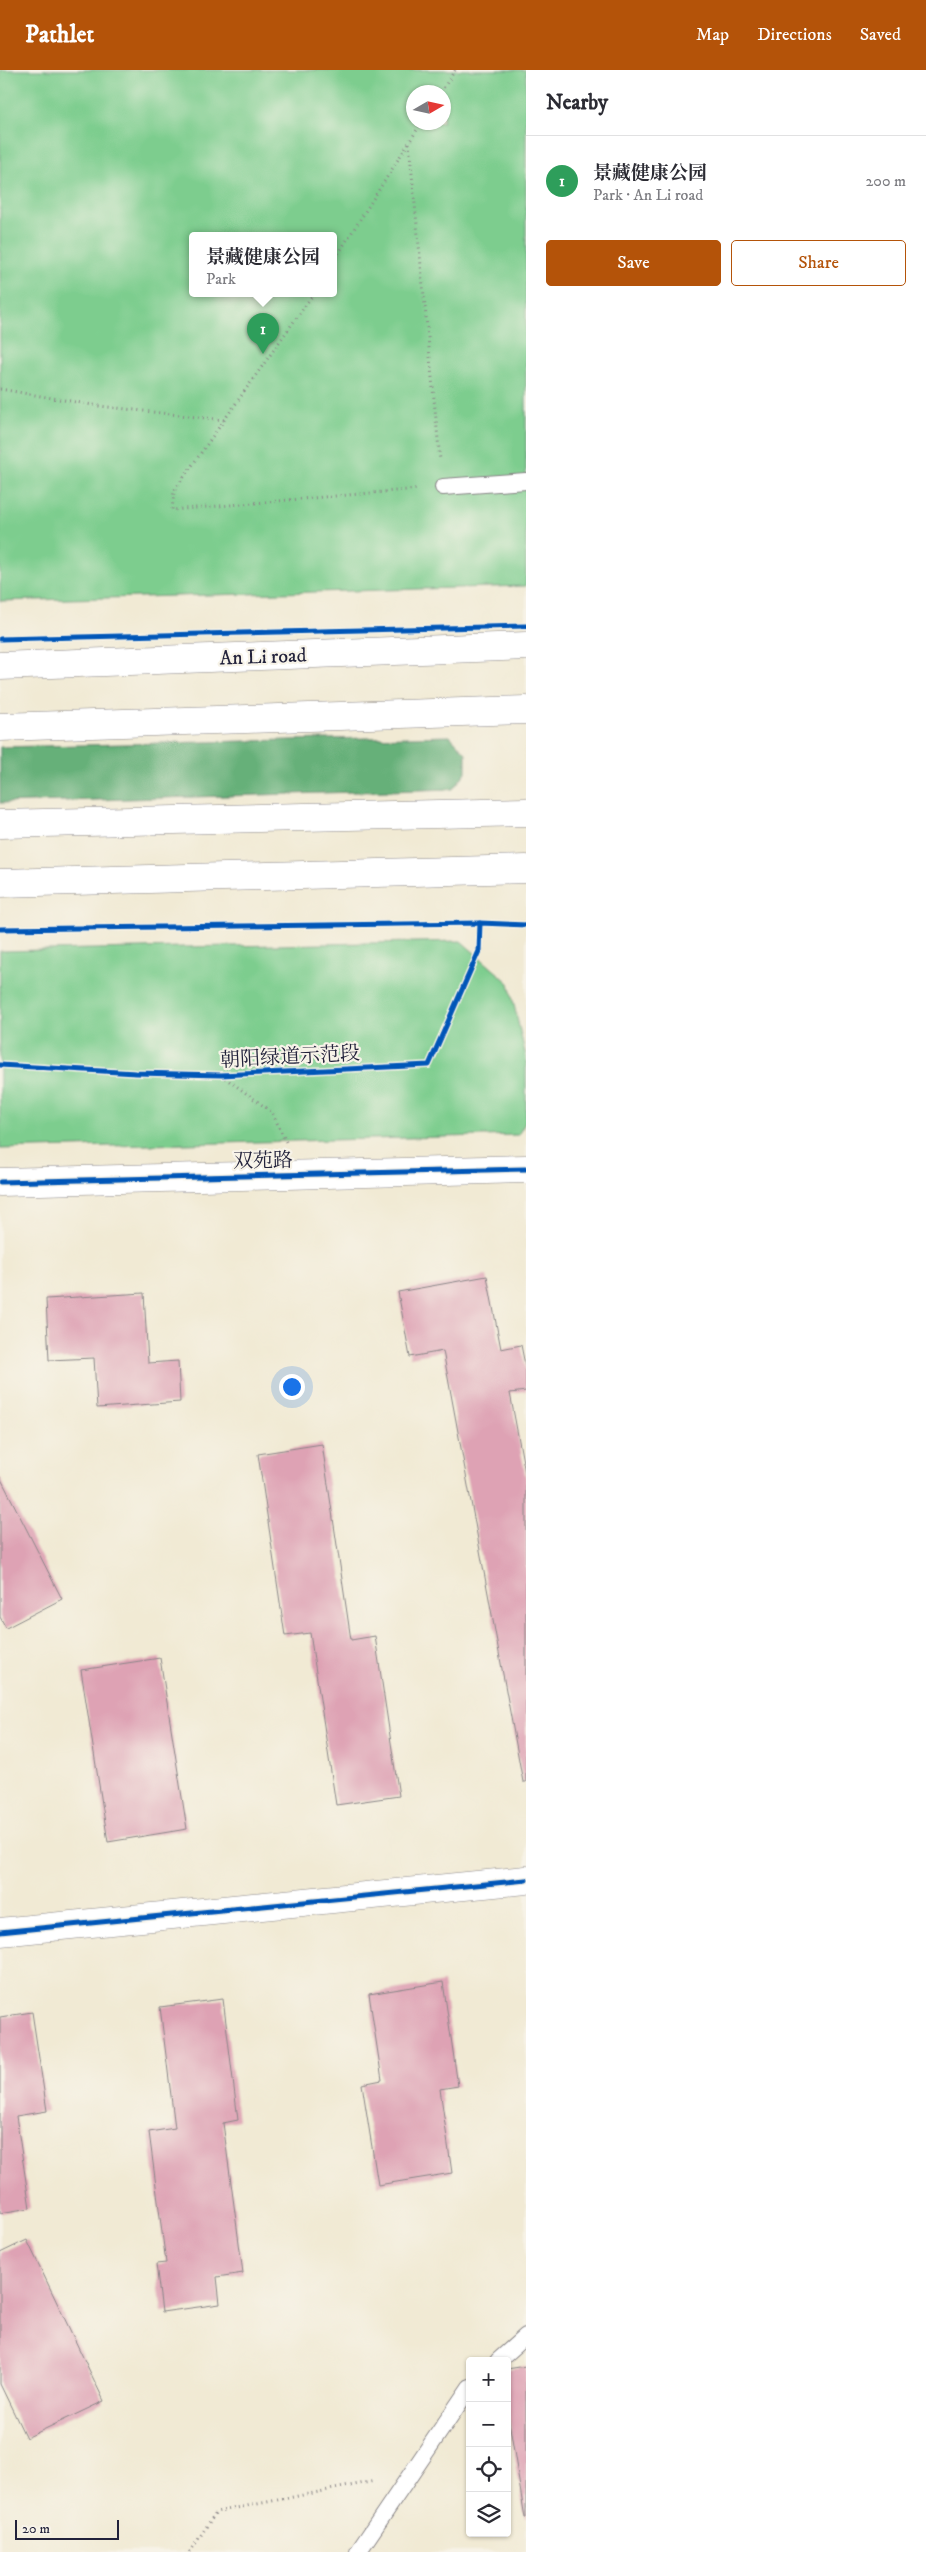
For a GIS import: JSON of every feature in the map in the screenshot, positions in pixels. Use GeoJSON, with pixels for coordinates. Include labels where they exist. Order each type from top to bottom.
{"type":"FeatureCollection","features":[{"type":"Feature","properties":{"kind":"street","name":"An Li road"},"geometry":{"type":"LineString","coordinates":[[0,666],[526,646]]}},
{"type":"Feature","properties":{"kind":"street"},"geometry":{"type":"LineString","coordinates":[[0,727],[526,710]]}},
{"type":"Feature","properties":{"kind":"street"},"geometry":{"type":"LineString","coordinates":[[0,824],[526,812]]}},
{"type":"Feature","properties":{"kind":"street"},"geometry":{"type":"LineString","coordinates":[[0,882],[526,869]]}},
{"type":"Feature","properties":{"kind":"street","name":"双苑路"},"geometry":{"type":"LineString","coordinates":[[0,1182],[526,1169]]}},
{"type":"Feature","properties":{"kind":"street"},"geometry":{"type":"LineString","coordinates":[[0,1932],[526,1880]]}},
{"type":"Feature","properties":{"kind":"lane"},"geometry":{"type":"LineString","coordinates":[[443,487],[526,481]]}},
{"type":"Feature","properties":{"kind":"lane"},"geometry":{"type":"LineString","coordinates":[[502,2357],[526,2336]]}},
{"type":"Feature","properties":{"kind":"lane"},"geometry":{"type":"LineString","coordinates":[[358,2552],[466,2393]]}},
{"type":"Feature","properties":{"kind":"path"},"geometry":{"type":"LineString","coordinates":[[445,85],[455,70]]}},
{"type":"Feature","properties":{"kind":"path"},"geometry":{"type":"LineString","coordinates":[[337,256],[417,130]]}},
{"type":"Feature","properties":{"kind":"path"},"geometry":{"type":"LineString","coordinates":[[311,297],[174,491],[172,510],[443,487],[408,143]]}},
{"type":"Feature","properties":{"kind":"path"},"geometry":{"type":"LineString","coordinates":[[0,389],[99,406],[224,420]]}},
{"type":"Feature","properties":{"kind":"path"},"geometry":{"type":"LineString","coordinates":[[221,1075],[272,1112],[302,1174]]}},
{"type":"Feature","properties":{"kind":"path"},"geometry":{"type":"LineString","coordinates":[[190,2552],[216,2512],[411,2474]]}},
{"type":"Feature","properties":{"kind":"green space"},"geometry":{"type":"Polygon","coordinates":[[[0,70],[526,70],[526,586],[0,601],[0,70]]]}},
{"type":"Feature","properties":{"kind":"green space"},"geometry":{"type":"Polygon","coordinates":[[[450,736],[466,753],[466,772],[453,789],[0,803],[0,747],[450,736]]]}},
{"type":"Feature","properties":{"kind":"green space"},"geometry":{"type":"Polygon","coordinates":[[[461,941],[509,983],[526,1057],[526,1121],[518,1135],[0,1149],[0,951],[461,941]]]}},
{"type":"Feature","properties":{"kind":"building"},"geometry":{"type":"Polygon","coordinates":[[[487,1276],[501,1349],[521,1345],[526,1370],[526,1391],[510,1393],[526,1478],[526,1782],[523,1782],[443,1351],[410,1357],[398,1292],[487,1276]]]}},
{"type":"Feature","properties":{"kind":"building"},"geometry":{"type":"Polygon","coordinates":[[[144,1293],[148,1363],[178,1361],[180,1402],[97,1408],[94,1358],[49,1360],[46,1299],[144,1293]]]}},
{"type":"Feature","properties":{"kind":"building"},"geometry":{"type":"Polygon","coordinates":[[[322,1444],[351,1640],[375,1636],[399,1796],[336,1805],[310,1633],[285,1636],[258,1454],[322,1444]]]}},
{"type":"Feature","properties":{"kind":"building"},"geometry":{"type":"Polygon","coordinates":[[[0,1477],[62,1599],[6,1628],[0,1617],[0,1477]]]}},
{"type":"Feature","properties":{"kind":"building"},"geometry":{"type":"Polygon","coordinates":[[[160,1658],[187,1829],[108,1842],[81,1670],[160,1658]]]}},
{"type":"Feature","properties":{"kind":"building"},"geometry":{"type":"Polygon","coordinates":[[[443,1982],[458,2086],[440,2089],[452,2173],[378,2185],[362,2084],[382,2080],[369,1994],[443,1982]]]}},
{"type":"Feature","properties":{"kind":"building"},"geometry":{"type":"Polygon","coordinates":[[[223,1999],[238,2120],[223,2123],[243,2273],[217,2277],[220,2304],[162,2312],[156,2264],[166,2263],[149,2132],[175,2128],[160,2007],[223,1999]]]}},
{"type":"Feature","properties":{"kind":"building"},"geometry":{"type":"Polygon","coordinates":[[[32,2012],[47,2111],[16,2116],[30,2208],[0,2213],[0,2017],[32,2012]]]}},
{"type":"Feature","properties":{"kind":"building"},"geometry":{"type":"Polygon","coordinates":[[[27,2240],[104,2401],[26,2438],[0,2384],[0,2253],[27,2240]]]}},
{"type":"Feature","properties":{"kind":"building"},"geometry":{"type":"Polygon","coordinates":[[[526,2366],[526,2518],[511,2433],[511,2368],[526,2366]]]}},
{"type":"Feature","properties":{"kind":"cycle path"},"geometry":{"type":"LineString","coordinates":[[0,639],[526,626]]}},
{"type":"Feature","properties":{"kind":"cycle path"},"geometry":{"type":"LineString","coordinates":[[0,929],[480,923],[526,925]]}},
{"type":"Feature","properties":{"kind":"cycle path","name":"朝阳绿道示范段"},"geometry":{"type":"LineString","coordinates":[[0,1065],[136,1073],[221,1075],[429,1065],[479,951],[480,923]]}},
{"type":"Feature","properties":{"kind":"cycle path"},"geometry":{"type":"LineString","coordinates":[[0,1182],[526,1169]]}},
{"type":"Feature","properties":{"kind":"cycle path"},"geometry":{"type":"LineString","coordinates":[[0,1932],[526,1880]]}},
{"type":"Feature","properties":{"kind":"place","name":"景藏健康公园"},"geometry":{"type":"Point","coordinates":[263,354]}}]}
